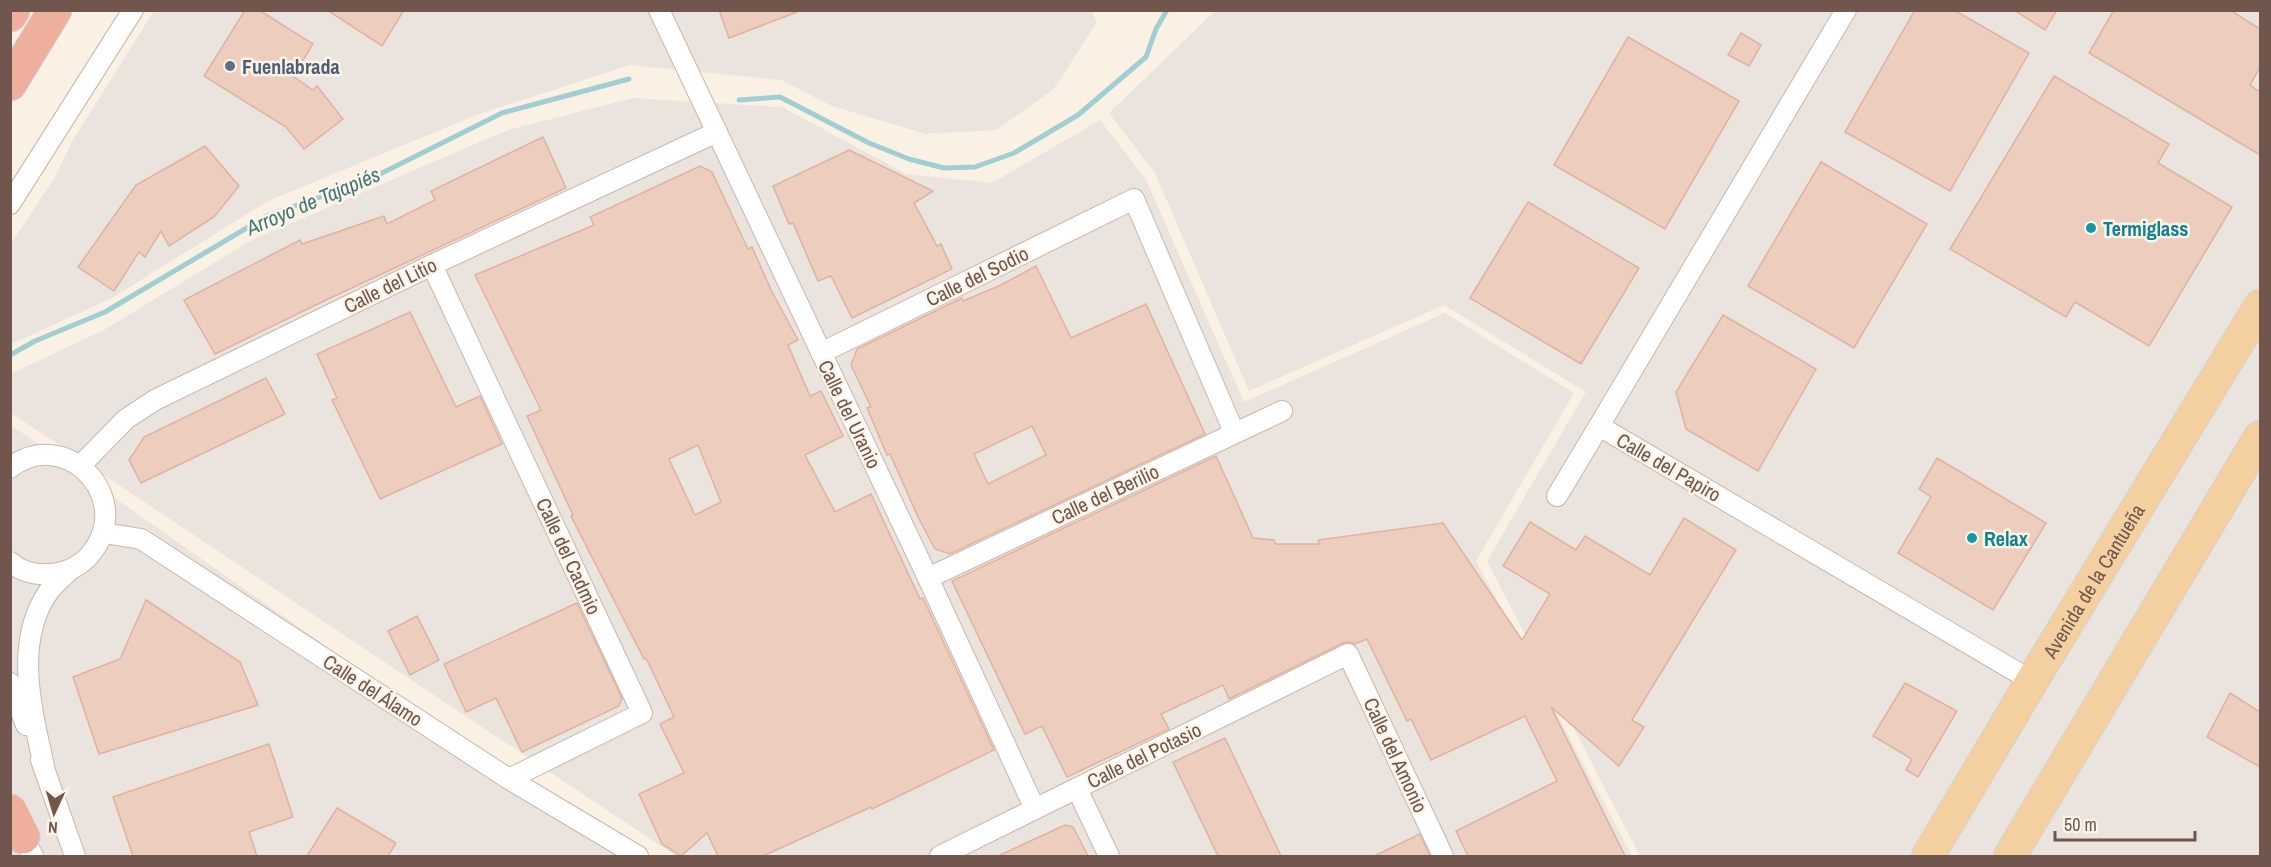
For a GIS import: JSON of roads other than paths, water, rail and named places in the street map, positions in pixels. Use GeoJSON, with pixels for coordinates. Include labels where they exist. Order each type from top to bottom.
{"type":"FeatureCollection","features":[{"type":"Feature","properties":{"kind":"highway"},"geometry":{"type":"LineString","coordinates":[[10,15],[13,10]]}},
{"type":"Feature","properties":{"kind":"highway"},"geometry":{"type":"LineString","coordinates":[[10,84],[55,10]]}},
{"type":"Feature","properties":{"kind":"main road","name":"Avenida de la Cantueña"},"geometry":{"type":"LineString","coordinates":[[1928,856],[2260,306]]}},
{"type":"Feature","properties":{"kind":"main road"},"geometry":{"type":"LineString","coordinates":[[2010,856],[2260,437]]}},
{"type":"Feature","properties":{"kind":"street"},"geometry":{"type":"LineString","coordinates":[[10,204],[134,10]]}},
{"type":"Feature","properties":{"kind":"street","name":"Calle del Papiro"},"geometry":{"type":"LineString","coordinates":[[1846,10],[1599,426],[2032,681]]}},
{"type":"Feature","properties":{"kind":"street","name":"Calle del Uranio"},"geometry":{"type":"LineString","coordinates":[[662,14],[1035,809]]}},
{"type":"Feature","properties":{"kind":"street","name":"Calle del Litio"},"geometry":{"type":"LineString","coordinates":[[80,465],[126,418],[155,400],[432,265],[717,132]]}},
{"type":"Feature","properties":{"kind":"street","name":"Calle del Sodio"},"geometry":{"type":"LineString","coordinates":[[820,353],[1134,199],[1234,432]]}},
{"type":"Feature","properties":{"kind":"street","name":"Calle del Cadmio"},"geometry":{"type":"LineString","coordinates":[[432,265],[642,713],[509,779]]}},
{"type":"Feature","properties":{"kind":"street","name":"Calle del Berilio"},"geometry":{"type":"LineString","coordinates":[[928,578],[1282,411]]}},
{"type":"Feature","properties":{"kind":"street"},"geometry":{"type":"LineString","coordinates":[[1557,496],[1599,426]]}},
{"type":"Feature","properties":{"kind":"street"},"geometry":{"type":"LineString","coordinates":[[13,464],[39,456],[61,457],[80,465],[98,484],[106,507],[104,532],[91,556],[69,571],[50,590],[38,614],[31,641],[28,690],[45,771]]}},
{"type":"Feature","properties":{"kind":"street","name":"Calle del Álamo"},"geometry":{"type":"LineString","coordinates":[[104,532],[141,540],[509,779],[638,856]]}},
{"type":"Feature","properties":{"kind":"street"},"geometry":{"type":"LineString","coordinates":[[10,562],[18,569],[43,576],[69,571]]}},
{"type":"Feature","properties":{"kind":"street","name":"Calle del Potasio"},"geometry":{"type":"LineString","coordinates":[[940,856],[1348,654]]}},
{"type":"Feature","properties":{"kind":"street","name":"Calle del Amonio"},"geometry":{"type":"LineString","coordinates":[[1348,654],[1443,856]]}},
{"type":"Feature","properties":{"kind":"street"},"geometry":{"type":"LineString","coordinates":[[10,683],[45,771],[75,856]]}},
{"type":"Feature","properties":{"kind":"street"},"geometry":{"type":"LineString","coordinates":[[1077,789],[1109,856]]}},
{"type":"Feature","properties":{"kind":"waterway","name":"Arroyo de Tajapiés"},"geometry":{"type":"LineString","coordinates":[[739,100],[780,97],[869,143],[909,159],[944,168],[975,167],[1014,153],[1078,115],[1146,57],[1156,29],[1167,10]]}},
{"type":"Feature","properties":{"kind":"waterway","name":"Arroyo de Tajapiés"},"geometry":{"type":"LineString","coordinates":[[10,355],[35,341],[105,312],[267,216],[368,180],[502,113],[629,79]]}},
{"type":"Feature","properties":{"kind":"place","name":"Fuenlabrada"},"geometry":{"type":"Point","coordinates":[230,66]}},
{"type":"Feature","properties":{"kind":"place","name":"Termiglass"},"geometry":{"type":"Point","coordinates":[2091,228]}},
{"type":"Feature","properties":{"kind":"place","name":"Relax"},"geometry":{"type":"Point","coordinates":[1972,538]}}]}
